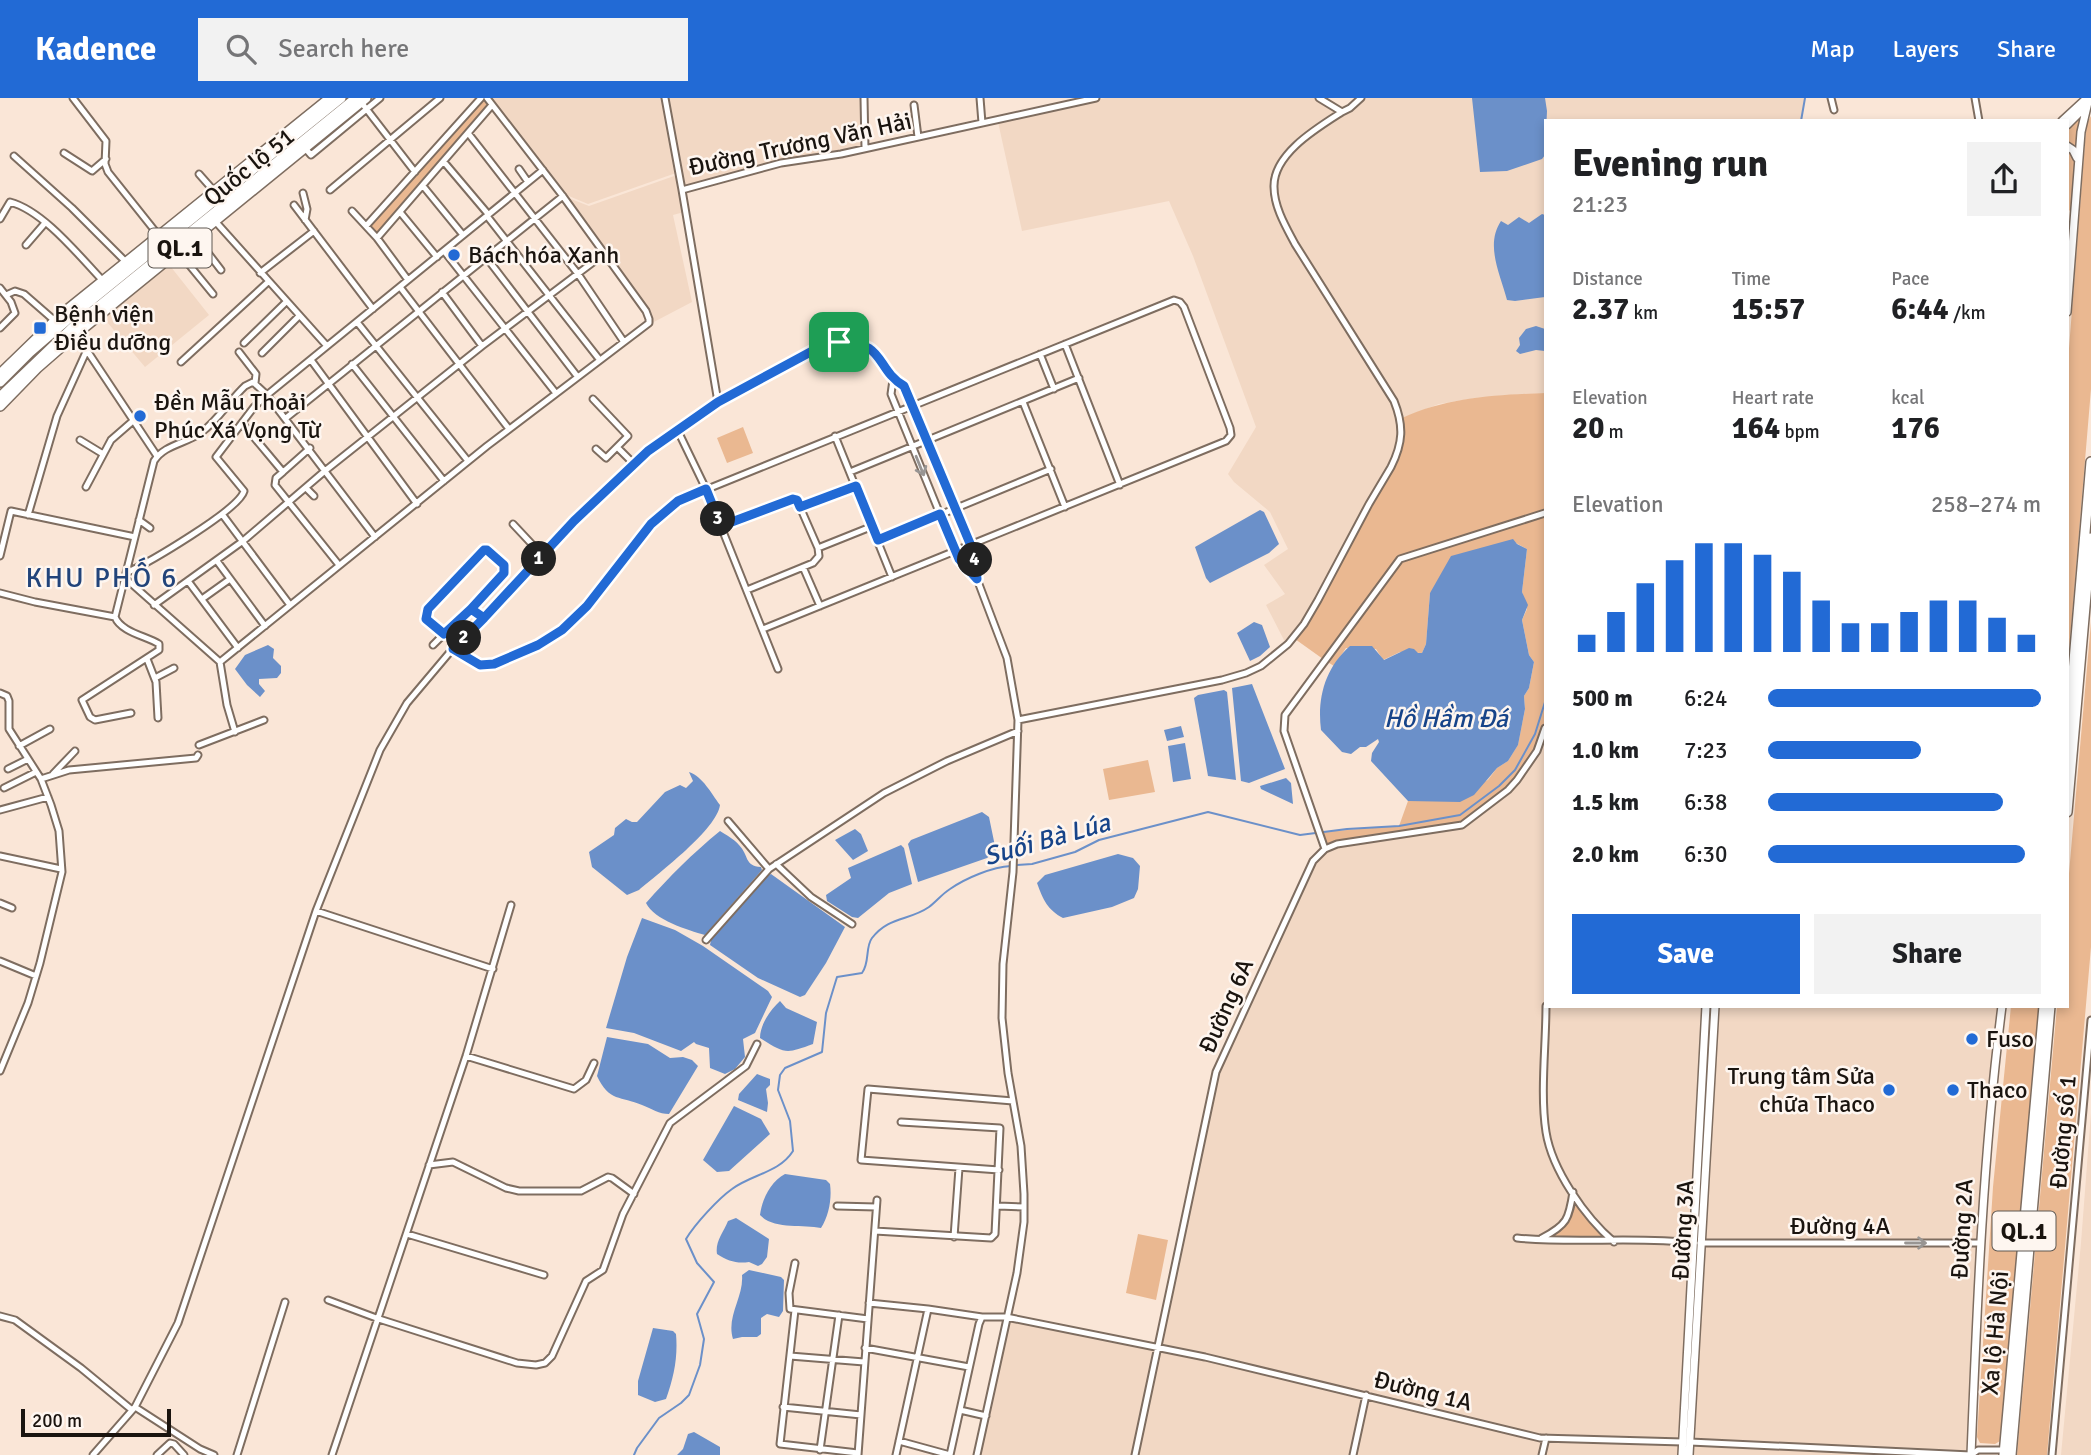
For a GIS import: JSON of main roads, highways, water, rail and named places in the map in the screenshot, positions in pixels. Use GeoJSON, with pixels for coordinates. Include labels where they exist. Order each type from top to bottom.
{"type":"FeatureCollection","features":[{"type":"Feature","properties":{"kind":"main road","name":"Quốc lộ 51"},"geometry":{"type":"LineString","coordinates":[[162,239],[214,191],[341,98]]}},
{"type":"Feature","properties":{"kind":"main road","name":"Quốc lộ 51"},"geometry":{"type":"LineString","coordinates":[[0,397],[106,284],[301,125],[326,99]]}},
{"type":"Feature","properties":{"kind":"main road","name":"Quốc lộ 51"},"geometry":{"type":"LineString","coordinates":[[0,382],[30,352],[66,324],[177,250],[213,218],[362,102]]}},
{"type":"Feature","properties":{"kind":"main road","name":"Quốc lộ 51"},"geometry":{"type":"LineString","coordinates":[[0,374],[213,218],[362,102]]}},
{"type":"Feature","properties":{"kind":"main road","name":"Quốc lộ 51"},"geometry":{"type":"LineString","coordinates":[[0,406],[37,368],[66,324]]}},
{"type":"Feature","properties":{"kind":"main road"},"geometry":{"type":"LineString","coordinates":[[2069,720],[2091,462]]}},
{"type":"Feature","properties":{"kind":"main road"},"geometry":{"type":"LineString","coordinates":[[2069,788],[2091,538]]}},
{"type":"Feature","properties":{"kind":"main road","name":"Xa lộ Hà Nội"},"geometry":{"type":"LineString","coordinates":[[2006,1453],[2044,1008]]}},
{"type":"Feature","properties":{"kind":"main road","name":"Xa lộ Hà Nội"},"geometry":{"type":"LineString","coordinates":[[2006,1453],[2050,1008]]}},
{"type":"Feature","properties":{"kind":"water"},"geometry":{"type":"Polygon","coordinates":[[[1472,98],[1545,98],[1547,119],[1544,119],[1542,159],[1507,171],[1480,172],[1472,98]]]}},
{"type":"Feature","properties":{"kind":"water"},"geometry":{"type":"Polygon","coordinates":[[[1544,215],[1544,297],[1507,300],[1495,259],[1496,230],[1501,221],[1508,225],[1519,217],[1529,223],[1544,215]]]}},
{"type":"Feature","properties":{"kind":"water"},"geometry":{"type":"Polygon","coordinates":[[[1536,326],[1544,329],[1544,351],[1520,354],[1516,351],[1520,345],[1519,338],[1526,329],[1536,326]]]}},
{"type":"Feature","properties":{"kind":"water"},"geometry":{"type":"Polygon","coordinates":[[[1260,510],[1264,512],[1279,544],[1269,553],[1210,583],[1195,547],[1260,510]]]}},
{"type":"Feature","properties":{"kind":"water","name":"Hồ Hầm Đá"},"geometry":{"type":"Polygon","coordinates":[[[1513,539],[1527,549],[1522,592],[1528,605],[1522,620],[1529,655],[1534,662],[1529,688],[1524,696],[1525,709],[1518,745],[1508,761],[1497,768],[1474,795],[1460,802],[1408,801],[1371,761],[1378,739],[1351,754],[1342,752],[1321,730],[1320,706],[1329,674],[1350,646],[1372,646],[1384,660],[1409,648],[1422,653],[1426,644],[1430,593],[1451,556],[1513,539]]]}},
{"type":"Feature","properties":{"kind":"water"},"geometry":{"type":"Polygon","coordinates":[[[1254,622],[1262,625],[1270,647],[1250,661],[1237,633],[1254,622]]]}},
{"type":"Feature","properties":{"kind":"water"},"geometry":{"type":"Polygon","coordinates":[[[268,645],[274,649],[273,658],[281,666],[281,673],[277,678],[259,679],[259,684],[265,691],[260,697],[235,669],[245,655],[268,645]]]}},
{"type":"Feature","properties":{"kind":"water"},"geometry":{"type":"Polygon","coordinates":[[[1252,684],[1285,769],[1249,783],[1241,781],[1232,688],[1252,684]]]}},
{"type":"Feature","properties":{"kind":"water"},"geometry":{"type":"Polygon","coordinates":[[[1224,690],[1227,692],[1236,780],[1208,776],[1194,698],[1224,690]]]}},
{"type":"Feature","properties":{"kind":"water"},"geometry":{"type":"Polygon","coordinates":[[[1181,726],[1184,737],[1167,741],[1164,730],[1181,726]]]}},
{"type":"Feature","properties":{"kind":"water"},"geometry":{"type":"Polygon","coordinates":[[[1185,743],[1191,779],[1173,782],[1168,746],[1185,743]]]}},
{"type":"Feature","properties":{"kind":"water"},"geometry":{"type":"Polygon","coordinates":[[[689,772],[703,781],[720,805],[716,815],[686,850],[639,890],[627,895],[592,867],[589,852],[614,835],[615,828],[626,819],[637,822],[665,792],[680,785],[686,788],[693,781],[689,772]]]}},
{"type":"Feature","properties":{"kind":"water"},"geometry":{"type":"Polygon","coordinates":[[[1286,778],[1291,783],[1293,804],[1261,789],[1260,786],[1286,778]]]}},
{"type":"Feature","properties":{"kind":"water"},"geometry":{"type":"Polygon","coordinates":[[[982,812],[989,817],[996,851],[987,858],[918,882],[908,844],[911,840],[982,812]]]}},
{"type":"Feature","properties":{"kind":"water"},"geometry":{"type":"Polygon","coordinates":[[[855,829],[861,834],[868,851],[853,860],[835,840],[855,829]]]}},
{"type":"Feature","properties":{"kind":"water"},"geometry":{"type":"Polygon","coordinates":[[[720,831],[737,843],[752,865],[761,867],[762,870],[705,935],[664,919],[646,903],[720,831]]]}},
{"type":"Feature","properties":{"kind":"water"},"geometry":{"type":"Polygon","coordinates":[[[901,845],[912,884],[889,893],[858,918],[827,901],[826,895],[851,878],[848,868],[901,845]]]}},
{"type":"Feature","properties":{"kind":"water"},"geometry":{"type":"Polygon","coordinates":[[[1118,854],[1133,858],[1140,866],[1138,889],[1134,898],[1112,907],[1063,918],[1053,912],[1041,895],[1037,883],[1045,875],[1118,854]]]}},
{"type":"Feature","properties":{"kind":"water"},"geometry":{"type":"Polygon","coordinates":[[[771,874],[845,927],[826,963],[805,995],[800,997],[758,978],[710,945],[711,940],[764,878],[771,874]]]}},
{"type":"Feature","properties":{"kind":"water"},"geometry":{"type":"Polygon","coordinates":[[[642,918],[675,930],[703,946],[768,991],[772,997],[755,1033],[743,1039],[745,1057],[735,1069],[725,1074],[710,1068],[709,1048],[694,1042],[681,1051],[634,1033],[606,1028],[627,957],[642,918]]]}},
{"type":"Feature","properties":{"kind":"water"},"geometry":{"type":"Polygon","coordinates":[[[780,1001],[786,1008],[817,1022],[813,1044],[786,1051],[760,1038],[766,1018],[780,1001]]]}},
{"type":"Feature","properties":{"kind":"water"},"geometry":{"type":"Polygon","coordinates":[[[607,1037],[648,1044],[670,1058],[683,1057],[698,1066],[669,1114],[616,1097],[606,1090],[597,1076],[607,1037]]]}},
{"type":"Feature","properties":{"kind":"water"},"geometry":{"type":"Polygon","coordinates":[[[757,1074],[770,1079],[770,1085],[766,1089],[767,1112],[738,1100],[739,1094],[757,1074]]]}},
{"type":"Feature","properties":{"kind":"water"},"geometry":{"type":"Polygon","coordinates":[[[734,1106],[761,1119],[770,1134],[729,1171],[717,1172],[703,1160],[734,1106]]]}},
{"type":"Feature","properties":{"kind":"water"},"geometry":{"type":"Polygon","coordinates":[[[785,1174],[826,1180],[830,1184],[829,1207],[821,1228],[781,1225],[760,1215],[768,1191],[775,1181],[785,1174]]]}},
{"type":"Feature","properties":{"kind":"water"},"geometry":{"type":"Polygon","coordinates":[[[736,1218],[769,1239],[767,1257],[762,1264],[758,1266],[749,1262],[740,1263],[717,1254],[718,1241],[728,1221],[736,1218]]]}},
{"type":"Feature","properties":{"kind":"water"},"geometry":{"type":"Polygon","coordinates":[[[749,1270],[784,1280],[783,1311],[779,1317],[767,1314],[761,1318],[761,1334],[757,1337],[733,1339],[733,1314],[742,1275],[749,1270]]]}},
{"type":"Feature","properties":{"kind":"water"},"geometry":{"type":"Polygon","coordinates":[[[653,1328],[673,1331],[676,1334],[675,1367],[671,1383],[666,1399],[655,1402],[638,1395],[638,1381],[653,1328]]]}},
{"type":"Feature","properties":{"kind":"water"},"geometry":{"type":"Polygon","coordinates":[[[694,1432],[720,1447],[720,1455],[677,1455],[683,1449],[688,1434],[694,1432]]]}},
{"type":"Feature","properties":{"kind":"waterway","name":"Suối Bà Lúa"},"geometry":{"type":"LineString","coordinates":[[1801,119],[1805,98]]}},
{"type":"Feature","properties":{"kind":"waterway","name":"Suối Bà Lúa"},"geometry":{"type":"LineString","coordinates":[[1017,865],[1032,864],[1075,852],[1099,840],[1208,812],[1300,835],[1399,826],[1460,815],[1499,786],[1515,770],[1535,734],[1544,705]]}},
{"type":"Feature","properties":{"kind":"waterway","name":"Suối Bà Lúa"},"geometry":{"type":"LineString","coordinates":[[634,1455],[659,1418],[689,1395],[700,1365],[704,1339],[697,1314],[714,1282],[697,1263],[686,1239],[726,1193],[773,1169],[793,1151],[790,1121],[778,1090],[780,1075],[785,1068],[822,1052],[826,1013],[837,977],[862,973],[870,942],[885,926],[922,911],[947,891],[971,877],[1011,866]]}},
{"type":"Feature","properties":{"kind":"place","name":"Bách hóa Xanh"},"geometry":{"type":"Point","coordinates":[454,255]}},
{"type":"Feature","properties":{"kind":"place","name":"Bệnh viện Điều dưỡng"},"geometry":{"type":"Point","coordinates":[40,328]}},
{"type":"Feature","properties":{"kind":"place","name":"Đền Mẫu Thoải Phúc Xá Vọng Từ"},"geometry":{"type":"Point","coordinates":[140,416]}},
{"type":"Feature","properties":{"kind":"place","name":"Fuso"},"geometry":{"type":"Point","coordinates":[1972,1039]}},
{"type":"Feature","properties":{"kind":"place","name":"Trung tâm Sửa chữa Thaco"},"geometry":{"type":"Point","coordinates":[1889,1090]}},
{"type":"Feature","properties":{"kind":"place","name":"Thaco"},"geometry":{"type":"Point","coordinates":[1953,1090]}},
{"type":"Feature","properties":{"kind":"district","name":"KHU PHỐ 6"},"geometry":{"type":"Point","coordinates":[102,578]}}]}
